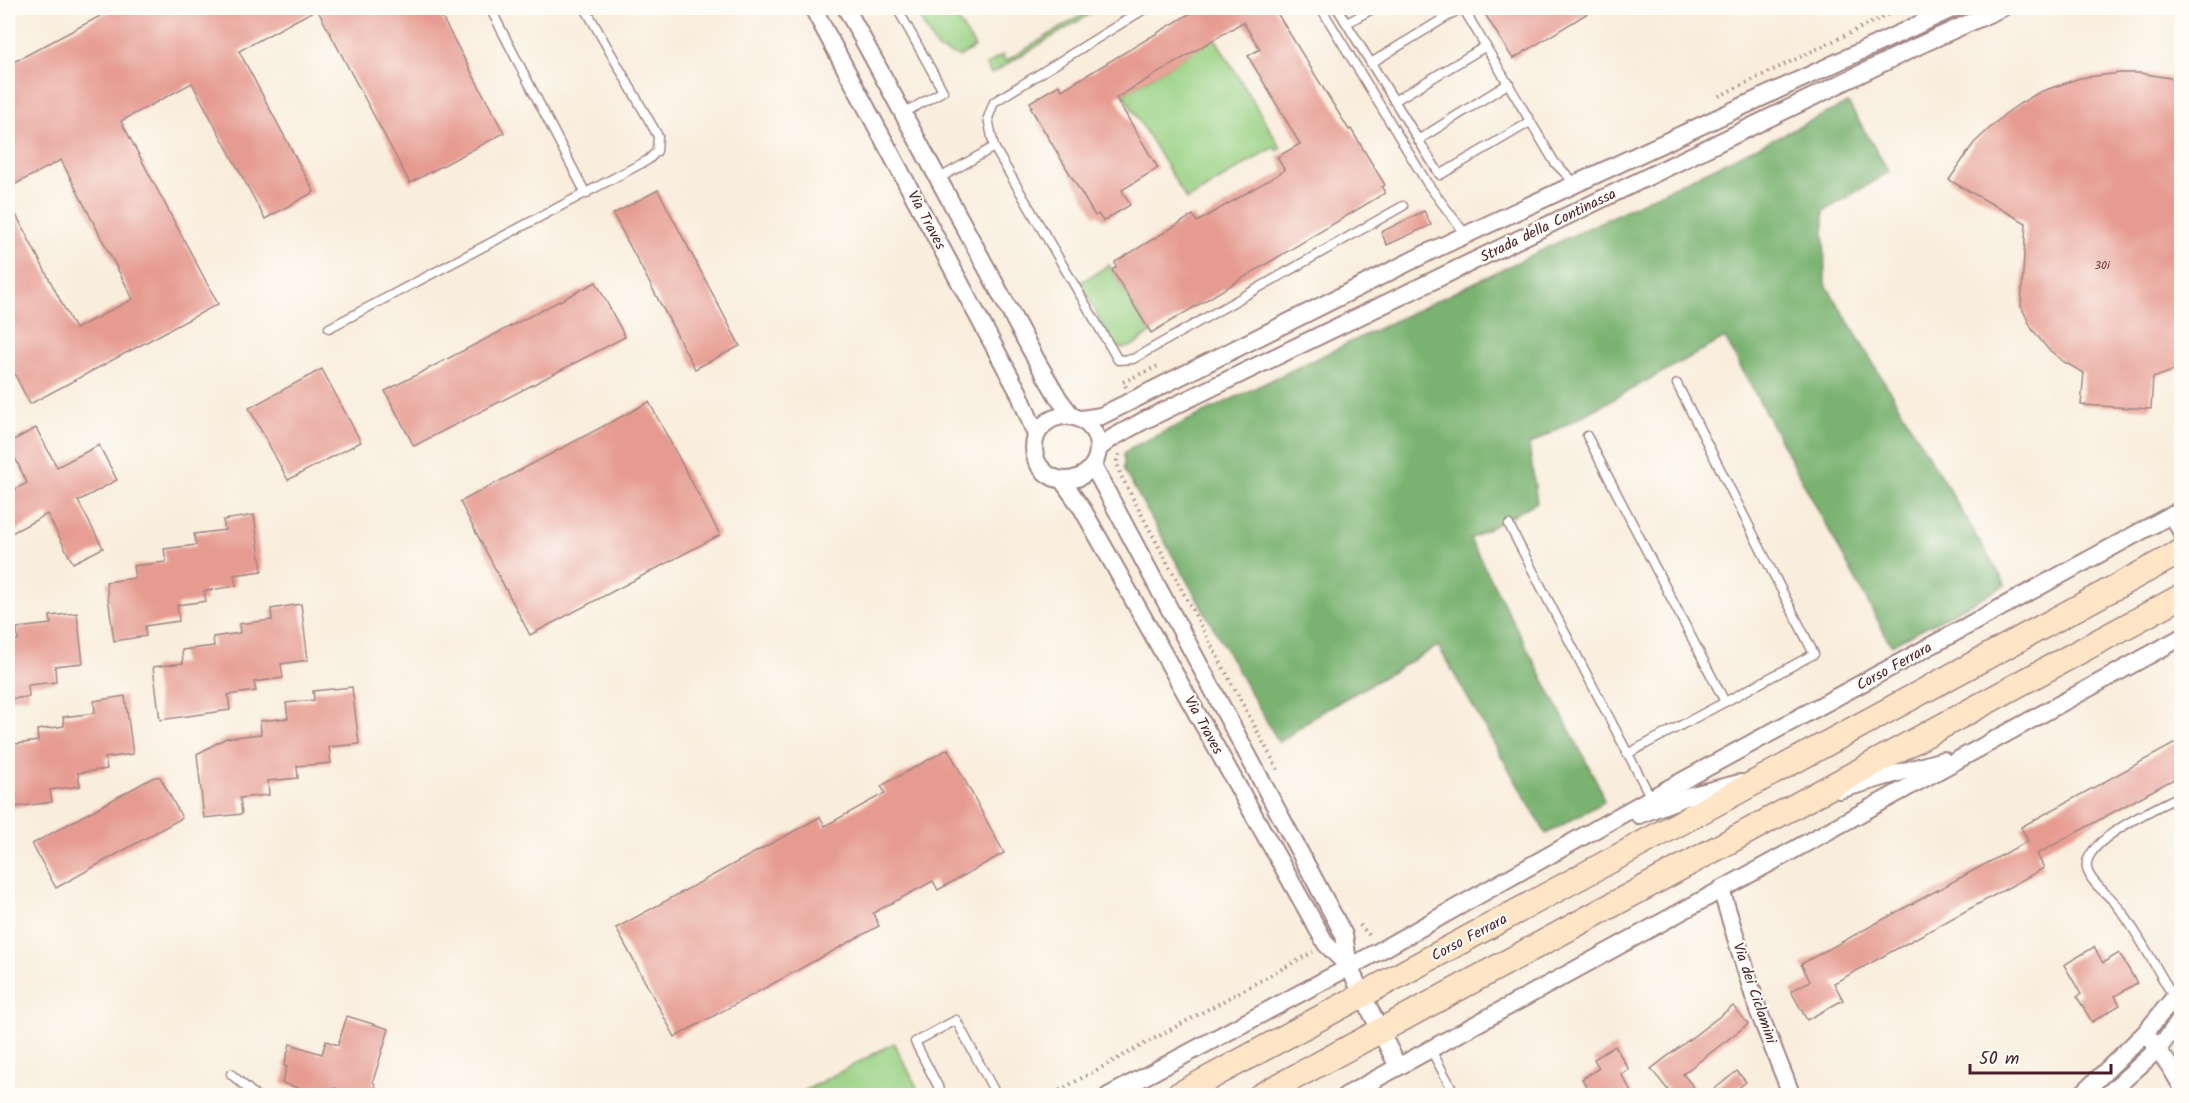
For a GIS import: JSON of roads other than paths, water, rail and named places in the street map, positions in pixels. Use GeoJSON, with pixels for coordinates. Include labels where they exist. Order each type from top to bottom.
{"type":"FeatureCollection","features":[{"type":"Feature","properties":{"kind":"main road","name":"Corso Ferrara"},"geometry":{"type":"LineString","coordinates":[[1176,1095],[2181,552]]}},
{"type":"Feature","properties":{"kind":"main road"},"geometry":{"type":"LineString","coordinates":[[1260,1095],[2181,596]]}},
{"type":"Feature","properties":{"kind":"street","name":"Via Traves"},"geometry":{"type":"LineString","coordinates":[[813,8],[1019,393],[1036,435]]}},
{"type":"Feature","properties":{"kind":"street","name":"Via Traves"},"geometry":{"type":"LineString","coordinates":[[846,8],[1039,365],[1059,399],[1077,418]]}},
{"type":"Feature","properties":{"kind":"street","name":"Strada della Continassa"},"geometry":{"type":"LineString","coordinates":[[1077,418],[1101,416],[1466,235],[1954,8]]}},
{"type":"Feature","properties":{"kind":"street","name":"Strada della Continassa"},"geometry":{"type":"LineString","coordinates":[[1098,449],[1112,438],[1143,421],[1918,46],[2002,8]]}},
{"type":"Feature","properties":{"kind":"street"},"geometry":{"type":"LineString","coordinates":[[1061,416],[1077,418],[1094,432],[1098,449],[1093,466],[1079,477],[1062,480],[1052,477],[1038,464],[1034,445],[1036,435],[1042,426],[1051,420],[1061,416]]}},
{"type":"Feature","properties":{"kind":"street","name":"Via Traves"},"geometry":{"type":"LineString","coordinates":[[1093,466],[1344,934],[1349,967]]}},
{"type":"Feature","properties":{"kind":"street","name":"Via Traves"},"geometry":{"type":"LineString","coordinates":[[1062,480],[1083,510],[1326,944],[1349,967],[1398,1067]]}},
{"type":"Feature","properties":{"kind":"street"},"geometry":{"type":"LineString","coordinates":[[2177,512],[2181,533]]}},
{"type":"Feature","properties":{"kind":"street","name":"Corso Ferrara"},"geometry":{"type":"LineString","coordinates":[[1107,1095],[1383,949],[1651,798],[2177,512]]}},
{"type":"Feature","properties":{"kind":"street"},"geometry":{"type":"LineString","coordinates":[[1345,1095],[1431,1050],[2181,637]]}},
{"type":"Feature","properties":{"kind":"street"},"geometry":{"type":"LineString","coordinates":[[1806,800],[1967,754]]}},
{"type":"Feature","properties":{"kind":"street","name":"Corso Ferrara"},"geometry":{"type":"LineString","coordinates":[[1607,823],[1645,813],[1688,796],[1761,778]]}},
{"type":"Feature","properties":{"kind":"street","name":"Via dei Ciclamini"},"geometry":{"type":"LineString","coordinates":[[1722,889],[1758,1010],[1792,1095]]}},
{"type":"Feature","properties":{"kind":"street"},"geometry":{"type":"LineString","coordinates":[[2080,1095],[2145,1033],[2178,992]]}},
{"type":"Feature","properties":{"kind":"street"},"geometry":{"type":"LineString","coordinates":[[2106,1095],[2179,1030],[2162,1013]]}},
{"type":"Feature","properties":{"kind":"street"},"geometry":{"type":"LineString","coordinates":[[2145,1033],[2158,1049],[2181,1087]]}},
{"type":"Feature","properties":{"kind":"lane"},"geometry":{"type":"LineString","coordinates":[[490,8],[586,194]]}},
{"type":"Feature","properties":{"kind":"lane"},"geometry":{"type":"LineString","coordinates":[[329,328],[586,194],[648,160],[657,151],[658,136],[585,8]]}},
{"type":"Feature","properties":{"kind":"lane"},"geometry":{"type":"LineString","coordinates":[[897,8],[943,91],[904,113]]}},
{"type":"Feature","properties":{"kind":"lane"},"geometry":{"type":"LineString","coordinates":[[1146,8],[994,102],[988,118],[994,147],[1118,360],[1133,359],[1403,206]]}},
{"type":"Feature","properties":{"kind":"lane"},"geometry":{"type":"LineString","coordinates":[[1321,8],[1427,183],[1466,235]]}},
{"type":"Feature","properties":{"kind":"lane"},"geometry":{"type":"LineString","coordinates":[[1338,8],[1440,175],[1530,122]]}},
{"type":"Feature","properties":{"kind":"lane"},"geometry":{"type":"LineString","coordinates":[[1347,23],[1374,8]]}},
{"type":"Feature","properties":{"kind":"lane"},"geometry":{"type":"LineString","coordinates":[[1371,63],[1462,8],[1555,163],[1575,184]]}},
{"type":"Feature","properties":{"kind":"lane"},"geometry":{"type":"LineString","coordinates":[[1394,101],[1486,46]]}},
{"type":"Feature","properties":{"kind":"lane"},"geometry":{"type":"LineString","coordinates":[[1418,140],[1509,84]]}},
{"type":"Feature","properties":{"kind":"lane"},"geometry":{"type":"LineString","coordinates":[[938,179],[994,147]]}},
{"type":"Feature","properties":{"kind":"lane"},"geometry":{"type":"LineString","coordinates":[[1627,754],[1814,654],[1677,384]]}},
{"type":"Feature","properties":{"kind":"lane"},"geometry":{"type":"LineString","coordinates":[[1587,436],[1725,702]]}},
{"type":"Feature","properties":{"kind":"lane"},"geometry":{"type":"LineString","coordinates":[[1509,525],[1651,798]]}},
{"type":"Feature","properties":{"kind":"lane"},"geometry":{"type":"LineString","coordinates":[[2178,992],[2115,902],[2098,889],[2086,871],[2087,856],[2099,842],[2181,795]]}},
{"type":"Feature","properties":{"kind":"lane"},"geometry":{"type":"LineString","coordinates":[[943,1095],[915,1042],[956,1020],[997,1095]]}},
{"type":"Feature","properties":{"kind":"lane"},"geometry":{"type":"LineString","coordinates":[[1431,1050],[1456,1095]]}},
{"type":"Feature","properties":{"kind":"lane"},"geometry":{"type":"LineString","coordinates":[[231,1074],[256,1095]]}}]}
